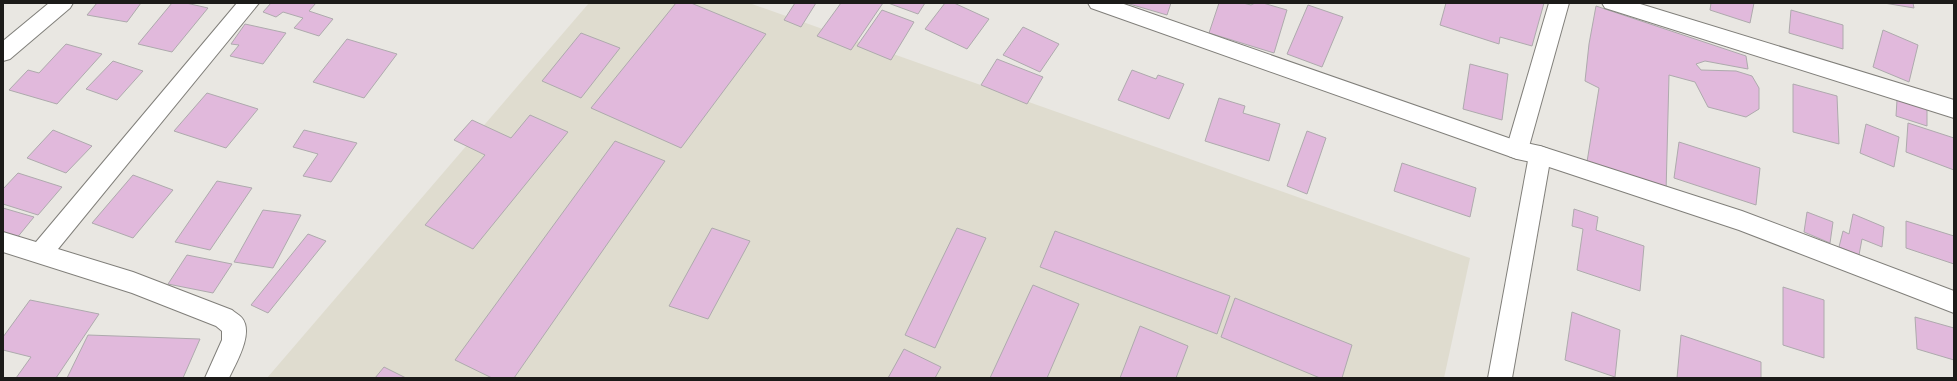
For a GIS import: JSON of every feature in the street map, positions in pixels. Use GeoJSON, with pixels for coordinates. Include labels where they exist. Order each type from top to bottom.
{"type":"FeatureCollection","features":[{"type":"Feature","properties":{"kind":"street"},"geometry":{"type":"LineString","coordinates":[[3,53],[63,3]]}},
{"type":"Feature","properties":{"kind":"street"},"geometry":{"type":"LineString","coordinates":[[40,254],[249,3]]}},
{"type":"Feature","properties":{"kind":"street"},"geometry":{"type":"LineString","coordinates":[[1098,3],[1517,150],[1742,221],[1954,302]]}},
{"type":"Feature","properties":{"kind":"street"},"geometry":{"type":"LineString","coordinates":[[1517,150],[1559,3]]}},
{"type":"Feature","properties":{"kind":"street"},"geometry":{"type":"LineString","coordinates":[[1612,3],[1954,109]]}},
{"type":"Feature","properties":{"kind":"street"},"geometry":{"type":"LineString","coordinates":[[1500,378],[1540,156]]}},
{"type":"Feature","properties":{"kind":"street"},"geometry":{"type":"LineString","coordinates":[[3,242],[133,283],[224,318],[234,326],[234,340],[217,378]]}},
{"type":"Feature","properties":{"kind":"shaded area"},"geometry":{"type":"Polygon","coordinates":[[[589,3],[749,3],[1470,258],[1444,378],[267,378],[589,3]]]}},
{"type":"Feature","properties":{"kind":"building"},"geometry":{"type":"Polygon","coordinates":[[[97,3],[141,3],[127,22],[87,15],[97,3]]]}},
{"type":"Feature","properties":{"kind":"building"},"geometry":{"type":"Polygon","coordinates":[[[172,3],[186,3],[208,8],[172,52],[138,44],[172,3]]]}},
{"type":"Feature","properties":{"kind":"building"},"geometry":{"type":"Polygon","coordinates":[[[271,3],[316,3],[309,11],[333,19],[319,36],[294,28],[303,18],[283,12],[276,17],[263,12],[271,3]]]}},
{"type":"Feature","properties":{"kind":"building"},"geometry":{"type":"Polygon","coordinates":[[[676,3],[691,3],[766,34],[681,148],[591,108],[676,3]]]}},
{"type":"Feature","properties":{"kind":"building"},"geometry":{"type":"Polygon","coordinates":[[[795,3],[816,3],[801,27],[784,20],[795,3]]]}},
{"type":"Feature","properties":{"kind":"building"},"geometry":{"type":"Polygon","coordinates":[[[841,3],[883,3],[851,50],[817,36],[841,3]]]}},
{"type":"Feature","properties":{"kind":"building"},"geometry":{"type":"Polygon","coordinates":[[[888,3],[925,3],[918,14],[888,3]]]}},
{"type":"Feature","properties":{"kind":"building"},"geometry":{"type":"Polygon","coordinates":[[[945,3],[954,3],[989,19],[967,49],[925,29],[945,3]]]}},
{"type":"Feature","properties":{"kind":"building"},"geometry":{"type":"Polygon","coordinates":[[[1126,3],[1171,3],[1167,15],[1126,3]]]}},
{"type":"Feature","properties":{"kind":"building"},"geometry":{"type":"Polygon","coordinates":[[[1219,3],[1243,3],[1251,5],[1255,3],[1263,3],[1287,10],[1274,53],[1209,33],[1219,3]]]}},
{"type":"Feature","properties":{"kind":"building"},"geometry":{"type":"Polygon","coordinates":[[[1446,3],[1544,3],[1532,46],[1500,37],[1499,44],[1440,25],[1446,3]]]}},
{"type":"Feature","properties":{"kind":"building"},"geometry":{"type":"Polygon","coordinates":[[[1711,3],[1754,3],[1750,23],[1710,10],[1711,3]]]}},
{"type":"Feature","properties":{"kind":"building"},"geometry":{"type":"Polygon","coordinates":[[[1884,3],[1913,3],[1914,8],[1884,3]]]}},
{"type":"Feature","properties":{"kind":"building"},"geometry":{"type":"Polygon","coordinates":[[[1308,5],[1343,17],[1322,67],[1287,54],[1308,5]]]}},
{"type":"Feature","properties":{"kind":"building"},"geometry":{"type":"Polygon","coordinates":[[[1596,6],[1746,56],[1748,69],[1705,61],[1696,64],[1701,70],[1736,71],[1752,76],[1759,88],[1759,109],[1746,117],[1708,107],[1695,82],[1669,75],[1666,193],[1586,168],[1599,88],[1585,81],[1589,44],[1596,6]]]}},
{"type":"Feature","properties":{"kind":"building"},"geometry":{"type":"Polygon","coordinates":[[[882,10],[914,22],[891,60],[857,46],[882,10]]]}},
{"type":"Feature","properties":{"kind":"building"},"geometry":{"type":"Polygon","coordinates":[[[1791,10],[1843,25],[1843,49],[1789,33],[1791,10]]]}},
{"type":"Feature","properties":{"kind":"building"},"geometry":{"type":"Polygon","coordinates":[[[245,24],[286,33],[263,64],[230,56],[239,45],[231,44],[245,24]]]}},
{"type":"Feature","properties":{"kind":"building"},"geometry":{"type":"Polygon","coordinates":[[[1023,27],[1059,44],[1040,72],[1003,55],[1023,27]]]}},
{"type":"Feature","properties":{"kind":"building"},"geometry":{"type":"Polygon","coordinates":[[[1883,30],[1918,45],[1909,82],[1873,67],[1883,30]]]}},
{"type":"Feature","properties":{"kind":"building"},"geometry":{"type":"Polygon","coordinates":[[[581,33],[620,48],[581,98],[542,81],[581,33]]]}},
{"type":"Feature","properties":{"kind":"building"},"geometry":{"type":"Polygon","coordinates":[[[347,39],[397,54],[364,98],[313,82],[347,39]]]}},
{"type":"Feature","properties":{"kind":"building"},"geometry":{"type":"Polygon","coordinates":[[[66,44],[102,54],[57,104],[9,90],[28,70],[39,73],[66,44]]]}},
{"type":"Feature","properties":{"kind":"building"},"geometry":{"type":"Polygon","coordinates":[[[997,59],[1043,77],[1027,104],[981,85],[997,59]]]}},
{"type":"Feature","properties":{"kind":"building"},"geometry":{"type":"Polygon","coordinates":[[[113,61],[143,71],[117,100],[86,89],[113,61]]]}},
{"type":"Feature","properties":{"kind":"building"},"geometry":{"type":"Polygon","coordinates":[[[1470,64],[1508,74],[1502,120],[1463,109],[1470,64]]]}},
{"type":"Feature","properties":{"kind":"building"},"geometry":{"type":"Polygon","coordinates":[[[1132,70],[1156,79],[1158,75],[1184,84],[1169,119],[1118,100],[1132,70]]]}},
{"type":"Feature","properties":{"kind":"building"},"geometry":{"type":"Polygon","coordinates":[[[1793,84],[1837,96],[1839,144],[1793,132],[1793,84]]]}},
{"type":"Feature","properties":{"kind":"building"},"geometry":{"type":"Polygon","coordinates":[[[207,93],[258,109],[226,148],[174,131],[207,93]]]}},
{"type":"Feature","properties":{"kind":"building"},"geometry":{"type":"Polygon","coordinates":[[[1219,98],[1245,106],[1243,113],[1280,124],[1269,161],[1205,141],[1219,98]]]}},
{"type":"Feature","properties":{"kind":"building"},"geometry":{"type":"Polygon","coordinates":[[[1897,100],[1927,109],[1927,126],[1896,116],[1897,100]]]}},
{"type":"Feature","properties":{"kind":"building"},"geometry":{"type":"Polygon","coordinates":[[[530,115],[568,132],[473,249],[425,225],[485,155],[454,140],[472,120],[511,138],[530,115]]]}},
{"type":"Feature","properties":{"kind":"building"},"geometry":{"type":"Polygon","coordinates":[[[1908,123],[1954,138],[1954,170],[1906,152],[1908,123]]]}},
{"type":"Feature","properties":{"kind":"building"},"geometry":{"type":"Polygon","coordinates":[[[1866,124],[1899,137],[1894,167],[1860,153],[1866,124]]]}},
{"type":"Feature","properties":{"kind":"building"},"geometry":{"type":"Polygon","coordinates":[[[53,130],[92,146],[66,173],[27,158],[53,130]]]}},
{"type":"Feature","properties":{"kind":"building"},"geometry":{"type":"Polygon","coordinates":[[[304,130],[357,143],[331,182],[303,176],[318,154],[293,147],[304,130]]]}},
{"type":"Feature","properties":{"kind":"building"},"geometry":{"type":"Polygon","coordinates":[[[1307,131],[1326,138],[1307,194],[1287,186],[1307,131]]]}},
{"type":"Feature","properties":{"kind":"building"},"geometry":{"type":"Polygon","coordinates":[[[615,141],[665,161],[514,378],[492,378],[455,360],[615,141]]]}},
{"type":"Feature","properties":{"kind":"building"},"geometry":{"type":"Polygon","coordinates":[[[1679,142],[1760,168],[1756,205],[1674,178],[1679,142]]]}},
{"type":"Feature","properties":{"kind":"building"},"geometry":{"type":"Polygon","coordinates":[[[1402,163],[1476,188],[1470,217],[1394,191],[1402,163]]]}},
{"type":"Feature","properties":{"kind":"building"},"geometry":{"type":"Polygon","coordinates":[[[18,173],[62,187],[38,215],[3,204],[3,189],[18,173]]]}},
{"type":"Feature","properties":{"kind":"building"},"geometry":{"type":"Polygon","coordinates":[[[133,175],[173,190],[133,238],[92,223],[133,175]]]}},
{"type":"Feature","properties":{"kind":"building"},"geometry":{"type":"Polygon","coordinates":[[[217,181],[252,188],[210,250],[175,242],[217,181]]]}},
{"type":"Feature","properties":{"kind":"building"},"geometry":{"type":"Polygon","coordinates":[[[3,208],[34,217],[16,239],[3,235],[3,208]]]}},
{"type":"Feature","properties":{"kind":"building"},"geometry":{"type":"Polygon","coordinates":[[[1574,209],[1598,217],[1596,230],[1644,246],[1640,291],[1577,270],[1583,229],[1572,226],[1574,209]]]}},
{"type":"Feature","properties":{"kind":"building"},"geometry":{"type":"Polygon","coordinates":[[[263,210],[301,215],[273,268],[234,262],[263,210]]]}},
{"type":"Feature","properties":{"kind":"building"},"geometry":{"type":"Polygon","coordinates":[[[1807,212],[1833,222],[1830,243],[1804,232],[1807,212]]]}},
{"type":"Feature","properties":{"kind":"building"},"geometry":{"type":"Polygon","coordinates":[[[1853,214],[1884,227],[1882,247],[1862,239],[1859,255],[1839,247],[1843,231],[1849,234],[1853,214]]]}},
{"type":"Feature","properties":{"kind":"building"},"geometry":{"type":"Polygon","coordinates":[[[1906,221],[1954,236],[1954,264],[1906,248],[1906,221]]]}},
{"type":"Feature","properties":{"kind":"building"},"geometry":{"type":"Polygon","coordinates":[[[712,228],[750,241],[708,319],[669,306],[712,228]]]}},
{"type":"Feature","properties":{"kind":"building"},"geometry":{"type":"Polygon","coordinates":[[[957,228],[986,238],[935,348],[905,335],[957,228]]]}},
{"type":"Feature","properties":{"kind":"building"},"geometry":{"type":"Polygon","coordinates":[[[1055,231],[1230,296],[1217,334],[1040,267],[1055,231]]]}},
{"type":"Feature","properties":{"kind":"building"},"geometry":{"type":"Polygon","coordinates":[[[308,234],[326,241],[268,313],[251,305],[308,234]]]}},
{"type":"Feature","properties":{"kind":"building"},"geometry":{"type":"Polygon","coordinates":[[[187,255],[232,264],[213,293],[168,284],[187,255]]]}},
{"type":"Feature","properties":{"kind":"building"},"geometry":{"type":"Polygon","coordinates":[[[1033,285],[1079,304],[1047,378],[990,378],[1033,285]]]}},
{"type":"Feature","properties":{"kind":"building"},"geometry":{"type":"Polygon","coordinates":[[[1783,287],[1824,300],[1824,358],[1783,345],[1783,287]]]}},
{"type":"Feature","properties":{"kind":"building"},"geometry":{"type":"Polygon","coordinates":[[[1235,298],[1352,345],[1342,378],[1320,378],[1221,337],[1235,298]]]}},
{"type":"Feature","properties":{"kind":"building"},"geometry":{"type":"Polygon","coordinates":[[[30,300],[99,314],[56,378],[16,378],[31,357],[3,350],[3,337],[30,300]]]}},
{"type":"Feature","properties":{"kind":"building"},"geometry":{"type":"Polygon","coordinates":[[[1572,312],[1620,330],[1615,377],[1565,360],[1572,312]]]}},
{"type":"Feature","properties":{"kind":"building"},"geometry":{"type":"Polygon","coordinates":[[[1915,317],[1954,328],[1954,360],[1917,349],[1915,317]]]}},
{"type":"Feature","properties":{"kind":"building"},"geometry":{"type":"Polygon","coordinates":[[[1140,326],[1188,346],[1176,378],[1120,378],[1140,326]]]}},
{"type":"Feature","properties":{"kind":"building"},"geometry":{"type":"Polygon","coordinates":[[[88,335],[200,339],[183,378],[67,378],[88,335]]]}},
{"type":"Feature","properties":{"kind":"building"},"geometry":{"type":"Polygon","coordinates":[[[1681,335],[1761,362],[1761,378],[1677,378],[1681,335]]]}},
{"type":"Feature","properties":{"kind":"building"},"geometry":{"type":"Polygon","coordinates":[[[904,349],[941,367],[935,378],[888,378],[904,349]]]}},
{"type":"Feature","properties":{"kind":"building"},"geometry":{"type":"Polygon","coordinates":[[[384,367],[406,378],[375,378],[384,367]]]}}]}
